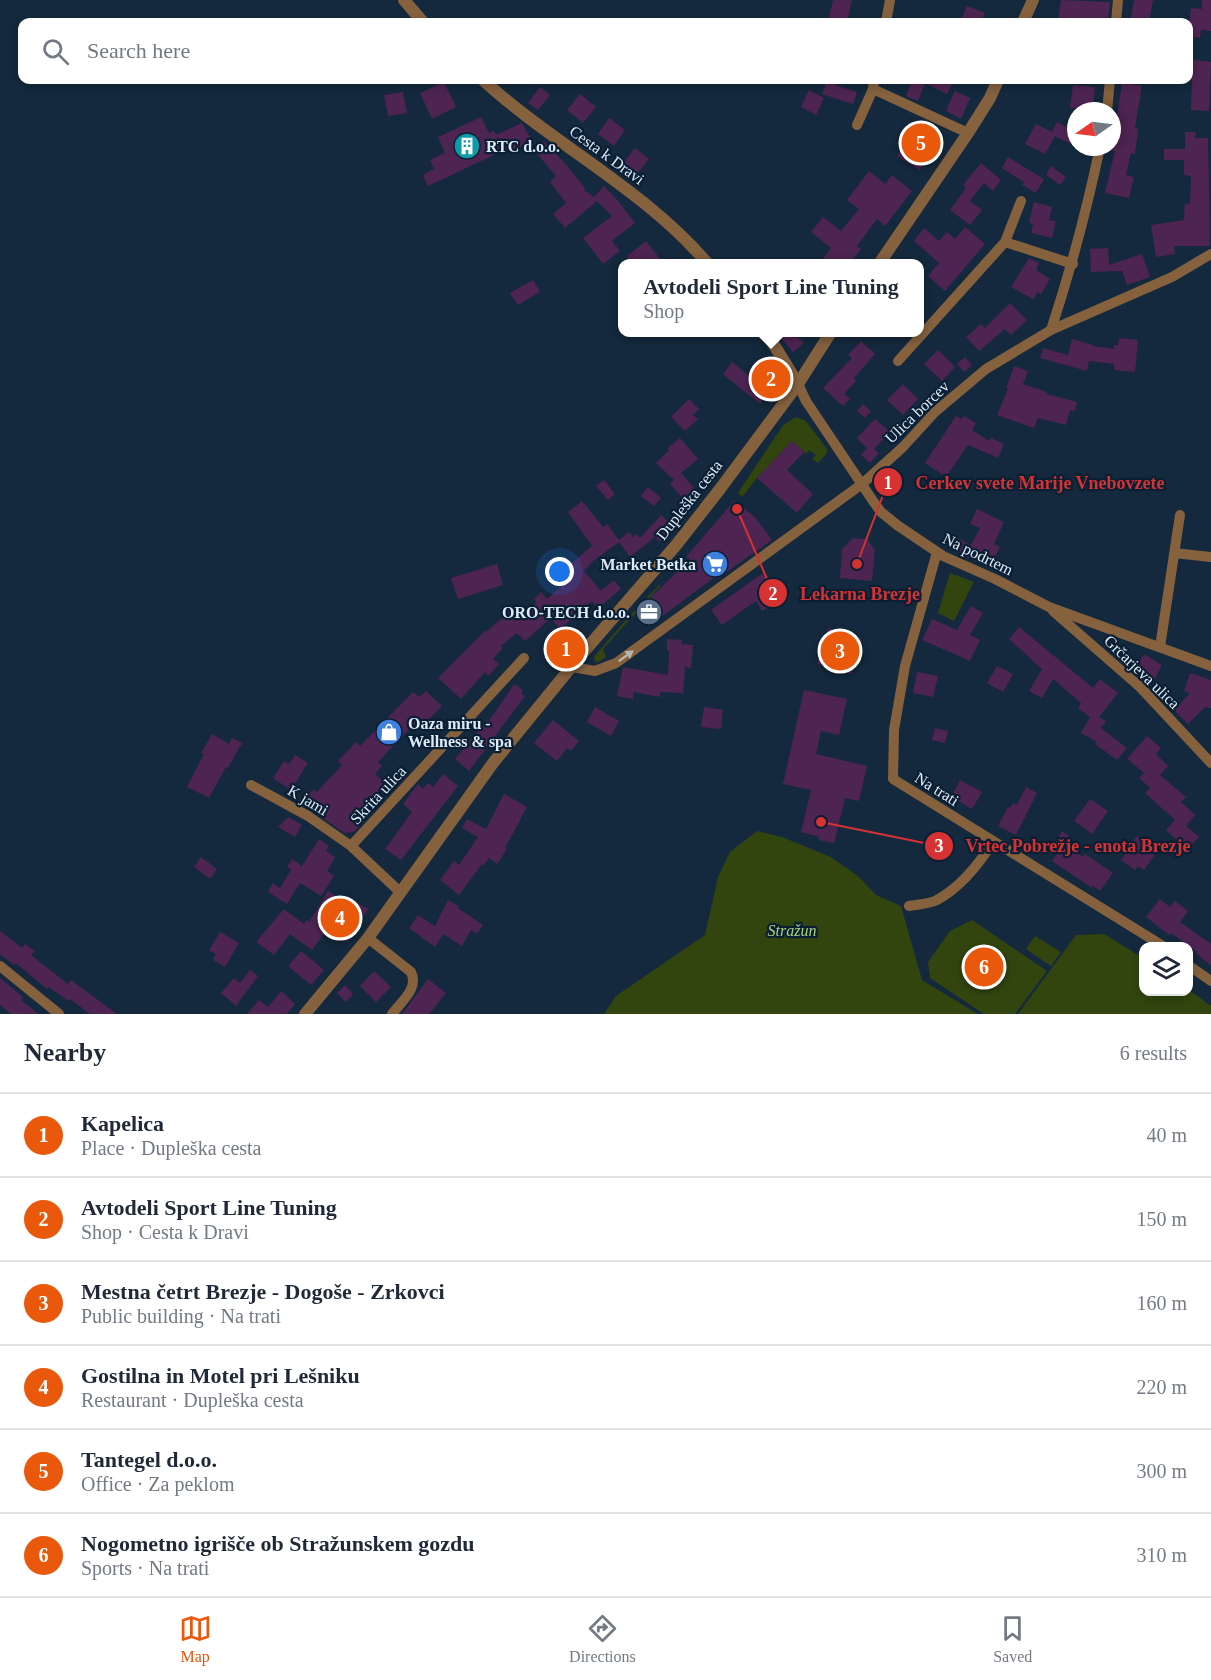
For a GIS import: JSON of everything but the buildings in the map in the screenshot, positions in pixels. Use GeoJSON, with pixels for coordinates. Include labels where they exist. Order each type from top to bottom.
{"type":"FeatureCollection","features":[{"type":"Feature","properties":{"kind":"street"},"geometry":{"type":"LineString","coordinates":[[404,0],[420,18]]}},
{"type":"Feature","properties":{"kind":"street"},"geometry":{"type":"LineString","coordinates":[[887,18],[890,0]]}},
{"type":"Feature","properties":{"kind":"street"},"geometry":{"type":"LineString","coordinates":[[1025,18],[1033,0]]}},
{"type":"Feature","properties":{"kind":"street"},"geometry":{"type":"LineString","coordinates":[[1116,18],[1118,0]]}},
{"type":"Feature","properties":{"kind":"street","name":"Cesta k Dravi"},"geometry":{"type":"LineString","coordinates":[[487,84],[563,144],[617,180],[687,241],[703,259]]}},
{"type":"Feature","properties":{"kind":"street"},"geometry":{"type":"LineString","coordinates":[[856,124],[874,84],[968,133]]}},
{"type":"Feature","properties":{"kind":"street"},"geometry":{"type":"LineString","coordinates":[[882,259],[968,133],[996,84]]}},
{"type":"Feature","properties":{"kind":"street"},"geometry":{"type":"LineString","coordinates":[[1108,102],[1110,84]]}},
{"type":"Feature","properties":{"kind":"street"},"geometry":{"type":"LineString","coordinates":[[1052,330],[1073,264],[1098,156]]}},
{"type":"Feature","properties":{"kind":"street"},"geometry":{"type":"LineString","coordinates":[[924,333],[1005,242],[1021,201]]}},
{"type":"Feature","properties":{"kind":"street"},"geometry":{"type":"LineString","coordinates":[[1005,242],[1073,264]]}},
{"type":"Feature","properties":{"kind":"street","name":"Ulica borcev"},"geometry":{"type":"LineString","coordinates":[[572,667],[595,670],[616,663],[862,484],[903,447],[935,412],[986,369],[1052,330],[1172,277],[1211,254]]}},
{"type":"Feature","properties":{"kind":"street"},"geometry":{"type":"LineString","coordinates":[[769,337],[798,384]]}},
{"type":"Feature","properties":{"kind":"street","name":"Dupleška cesta"},"geometry":{"type":"LineString","coordinates":[[305,1014],[368,938],[493,763],[677,544],[720,489],[798,384],[828,337]]}},
{"type":"Feature","properties":{"kind":"street"},"geometry":{"type":"LineString","coordinates":[[898,362],[920,337]]}},
{"type":"Feature","properties":{"kind":"street","name":"Na podrtem"},"geometry":{"type":"LineString","coordinates":[[798,384],[806,401],[881,512],[937,552],[1049,607],[1211,666]]}},
{"type":"Feature","properties":{"kind":"street"},"geometry":{"type":"LineString","coordinates":[[1160,647],[1179,515]]}},
{"type":"Feature","properties":{"kind":"street","name":"Na trati"},"geometry":{"type":"LineString","coordinates":[[937,552],[905,666],[894,730],[893,779],[1156,942]]}},
{"type":"Feature","properties":{"kind":"street"},"geometry":{"type":"LineString","coordinates":[[1174,553],[1211,557]]}},
{"type":"Feature","properties":{"kind":"street","name":"Grčarjeva ulica"},"geometry":{"type":"LineString","coordinates":[[1049,607],[1140,687],[1211,763]]}},
{"type":"Feature","properties":{"kind":"street","name":"Skrita ulica"},"geometry":{"type":"LineString","coordinates":[[351,846],[524,658]]}},
{"type":"Feature","properties":{"kind":"street","name":"K jami"},"geometry":{"type":"LineString","coordinates":[[251,785],[308,816],[351,846],[400,891]]}},
{"type":"Feature","properties":{"kind":"street"},"geometry":{"type":"LineString","coordinates":[[909,906],[936,902],[956,887],[979,864],[993,842]]}},
{"type":"Feature","properties":{"kind":"street"},"geometry":{"type":"LineString","coordinates":[[368,938],[411,972],[414,979],[413,987],[392,1014]]}},
{"type":"Feature","properties":{"kind":"street"},"geometry":{"type":"LineString","coordinates":[[0,966],[59,1014]]}},
{"type":"Feature","properties":{"kind":"street"},"geometry":{"type":"LineString","coordinates":[[1193,968],[1211,981]]}},
{"type":"Feature","properties":{"kind":"green space"},"geometry":{"type":"Polygon","coordinates":[[[796,417],[806,421],[827,449],[827,453],[818,463],[812,459],[816,455],[809,450],[806,454],[792,441],[742,497],[738,493],[783,425],[796,417]]]}},
{"type":"Feature","properties":{"kind":"green space"},"geometry":{"type":"Polygon","coordinates":[[[950,573],[974,582],[954,621],[938,613],[950,573]]]}},
{"type":"Feature","properties":{"kind":"green space"},"geometry":{"type":"Polygon","coordinates":[[[661,585],[603,649],[606,657],[598,662],[595,661],[594,657],[661,585]]]}},
{"type":"Feature","properties":{"kind":"green space","name":"Stražun"},"geometry":{"type":"Polygon","coordinates":[[[757,831],[782,837],[831,857],[858,876],[876,895],[901,906],[922,980],[978,1014],[604,1014],[616,996],[705,935],[718,877],[730,852],[757,831]]]}},
{"type":"Feature","properties":{"kind":"green space"},"geometry":{"type":"Polygon","coordinates":[[[972,920],[1047,971],[1015,1014],[984,1014],[930,978],[928,962],[950,931],[972,920]]]}},
{"type":"Feature","properties":{"kind":"green space"},"geometry":{"type":"Polygon","coordinates":[[[1104,934],[1139,956],[1139,996],[1193,996],[1193,993],[1211,1006],[1211,1014],[1018,1014],[1076,935],[1104,934]]]}},
{"type":"Feature","properties":{"kind":"green space"},"geometry":{"type":"Polygon","coordinates":[[[1035,936],[1061,952],[1051,966],[1026,949],[1035,936]]]}},
{"type":"Feature","properties":{"kind":"place","name":"Tantegel d.o.o."},"geometry":{"type":"Point","coordinates":[921,143]}},
{"type":"Feature","properties":{"kind":"place","name":"RTC d.o.o."},"geometry":{"type":"Point","coordinates":[467,146]}},
{"type":"Feature","properties":{"kind":"place","name":"Avtodeli Sport Line Tuning"},"geometry":{"type":"Point","coordinates":[771,379]}},
{"type":"Feature","properties":{"kind":"place","name":"Lekarna Brezje"},"geometry":{"type":"Point","coordinates":[737,509]}},
{"type":"Feature","properties":{"kind":"place","name":"Market Betka"},"geometry":{"type":"Point","coordinates":[715,564]}},
{"type":"Feature","properties":{"kind":"place","name":"Cerkev svete Marije Vnebovzete"},"geometry":{"type":"Point","coordinates":[857,564]}},
{"type":"Feature","properties":{"kind":"place","name":"ORO-TECH d.o.o."},"geometry":{"type":"Point","coordinates":[649,612]}},
{"type":"Feature","properties":{"kind":"place","name":"Kapelica"},"geometry":{"type":"Point","coordinates":[566,649]}},
{"type":"Feature","properties":{"kind":"place","name":"Mestna četrt Brezje - Dogoše - Zrkovci"},"geometry":{"type":"Point","coordinates":[840,651]}},
{"type":"Feature","properties":{"kind":"place","name":"Oaza miru - Wellness & spa"},"geometry":{"type":"Point","coordinates":[389,732]}},
{"type":"Feature","properties":{"kind":"place","name":"Vrtec Pobrežje - enota Brezje"},"geometry":{"type":"Point","coordinates":[821,822]}},
{"type":"Feature","properties":{"kind":"place","name":"Gostilna in Motel pri Lešniku"},"geometry":{"type":"Point","coordinates":[340,918]}},
{"type":"Feature","properties":{"kind":"place","name":"Nogometno igrišče ob Stražunskem gozdu"},"geometry":{"type":"Point","coordinates":[984,967]}}]}
